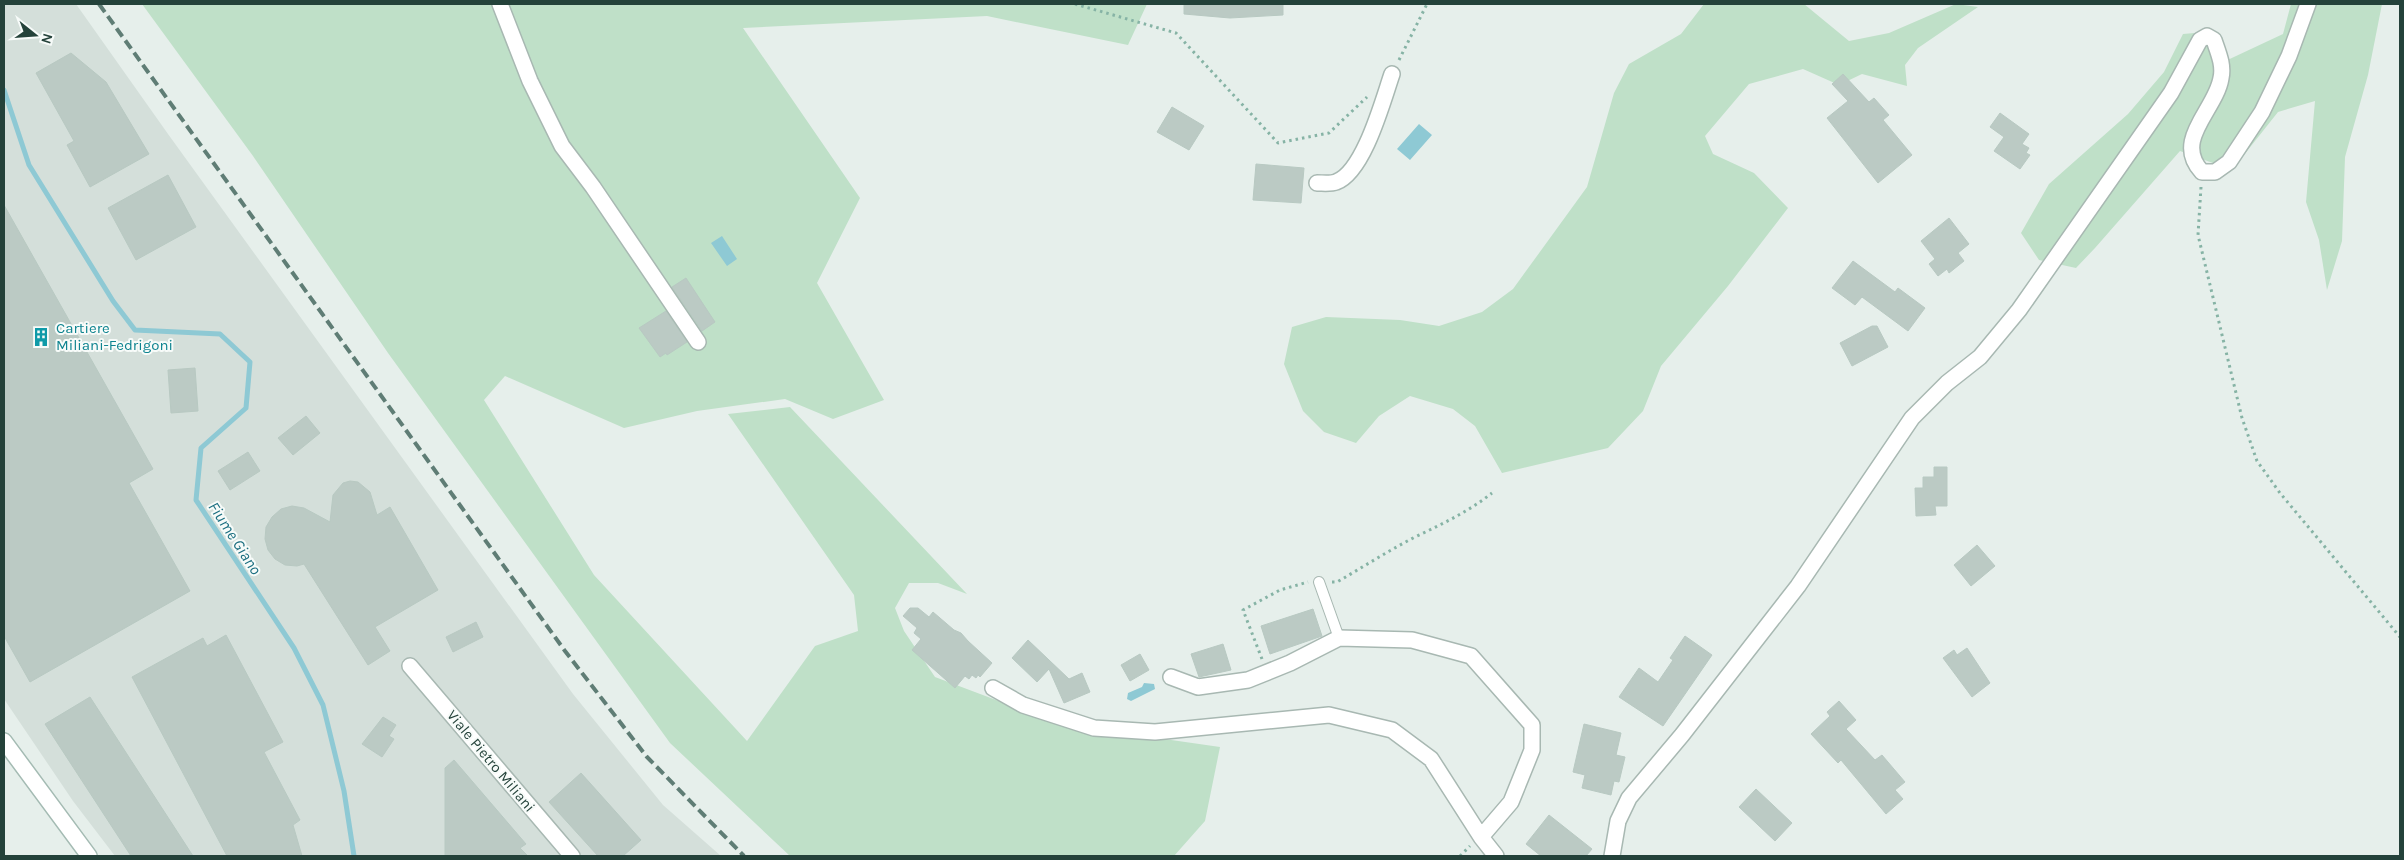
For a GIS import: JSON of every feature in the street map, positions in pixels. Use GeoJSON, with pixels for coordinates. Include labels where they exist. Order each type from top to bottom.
{"type":"FeatureCollection","features":[{"type":"Feature","properties":{"kind":"street"},"geometry":{"type":"LineString","coordinates":[[500,4],[530,81],[562,146],[593,187],[698,342]]}},
{"type":"Feature","properties":{"kind":"street"},"geometry":{"type":"LineString","coordinates":[[1612,856],[1618,821],[1629,798],[1682,735],[1798,586],[1912,418],[1948,382],[1980,357],[2019,310],[2171,93],[2200,40],[2207,36],[2214,40],[2221,58],[2222,76],[2217,93],[2197,126],[2191,147],[2194,164],[2202,172],[2215,172],[2229,162],[2262,112],[2289,56],[2308,4]]}},
{"type":"Feature","properties":{"kind":"street"},"geometry":{"type":"LineString","coordinates":[[1317,183],[1337,182],[1350,170],[1370,139],[1392,74]]}},
{"type":"Feature","properties":{"kind":"street"},"geometry":{"type":"LineString","coordinates":[[1171,677],[1198,687],[1248,680],[1290,663],[1339,638],[1412,640],[1472,656],[1532,725],[1532,750],[1511,802],[1480,837]]}},
{"type":"Feature","properties":{"kind":"street","name":"Viale Pietro Miliani"},"geometry":{"type":"LineString","coordinates":[[410,666],[572,856]]}},
{"type":"Feature","properties":{"kind":"street"},"geometry":{"type":"LineString","coordinates":[[993,688],[1023,705],[1094,728],[1155,732],[1329,715],[1392,730],[1431,759],[1480,837],[1496,856]]}},
{"type":"Feature","properties":{"kind":"street"},"geometry":{"type":"LineString","coordinates":[[4,741],[89,856]]}},
{"type":"Feature","properties":{"kind":"lane"},"geometry":{"type":"LineString","coordinates":[[1319,582],[1339,638]]}},
{"type":"Feature","properties":{"kind":"path"},"geometry":{"type":"LineString","coordinates":[[1075,4],[1176,33],[1278,143],[1328,133],[1371,94]]}},
{"type":"Feature","properties":{"kind":"path"},"geometry":{"type":"LineString","coordinates":[[1392,74],[1427,4]]}},
{"type":"Feature","properties":{"kind":"path"},"geometry":{"type":"LineString","coordinates":[[2202,172],[2198,235],[2242,418],[2257,461],[2280,493],[2400,637]]}},
{"type":"Feature","properties":{"kind":"path"},"geometry":{"type":"LineString","coordinates":[[1267,671],[1243,610],[1280,590],[1304,582],[1337,582],[1476,506],[1492,493]]}},
{"type":"Feature","properties":{"kind":"shaded area"},"geometry":{"type":"Polygon","coordinates":[[[4,4],[76,4],[573,694],[663,805],[721,856],[115,856],[73,801],[4,699],[4,4]]]}},
{"type":"Feature","properties":{"kind":"green space"},"geometry":{"type":"Polygon","coordinates":[[[142,4],[1147,4],[1128,45],[987,16],[743,28],[860,198],[817,283],[884,400],[833,419],[785,399],[697,411],[624,428],[505,376],[484,400],[594,575],[747,741],[815,646],[858,631],[854,595],[728,414],[790,407],[967,594],[938,583],[909,583],[895,608],[904,631],[935,677],[1060,724],[1220,747],[1205,821],[1174,856],[790,856],[670,743],[388,353],[253,156],[142,4]]]}},
{"type":"Feature","properties":{"kind":"green space"},"geometry":{"type":"Polygon","coordinates":[[[1704,4],[1804,4],[1849,41],[1889,33],[1956,4],[1978,7],[1918,48],[1905,65],[1907,86],[1862,74],[1839,85],[1803,69],[1749,84],[1705,136],[1713,154],[1754,173],[1788,208],[1728,286],[1661,366],[1643,411],[1608,448],[1502,473],[1475,426],[1453,409],[1410,396],[1379,416],[1356,443],[1324,432],[1303,411],[1284,364],[1292,327],[1326,317],[1400,320],[1439,326],[1482,312],[1513,289],[1587,187],[1614,93],[1629,64],[1681,34],[1704,4]]]}},
{"type":"Feature","properties":{"kind":"green space"},"geometry":{"type":"Polygon","coordinates":[[[2291,4],[2382,4],[2368,75],[2345,157],[2342,241],[2327,290],[2319,240],[2306,202],[2315,101],[2278,112],[2232,170],[2180,151],[2076,268],[2039,260],[2021,233],[2049,184],[2128,114],[2164,72],[2183,34],[2206,32],[2219,64],[2283,34],[2291,4]]]}},
{"type":"Feature","properties":{"kind":"water"},"geometry":{"type":"Polygon","coordinates":[[[1419,124],[1432,135],[1410,160],[1397,149],[1419,124]]]}},
{"type":"Feature","properties":{"kind":"water"},"geometry":{"type":"Polygon","coordinates":[[[722,236],[737,259],[727,266],[711,243],[722,236]]]}},
{"type":"Feature","properties":{"kind":"water"},"geometry":{"type":"Polygon","coordinates":[[[1144,683],[1154,684],[1155,689],[1131,701],[1127,699],[1128,693],[1142,687],[1144,683]]]}},
{"type":"Feature","properties":{"kind":"building"},"geometry":{"type":"Polygon","coordinates":[[[1184,4],[1283,4],[1283,15],[1230,18],[1184,14],[1184,4]]]}},
{"type":"Feature","properties":{"kind":"building"},"geometry":{"type":"Polygon","coordinates":[[[71,53],[106,82],[149,154],[90,187],[67,145],[74,141],[36,73],[71,53]]]}},
{"type":"Feature","properties":{"kind":"building"},"geometry":{"type":"Polygon","coordinates":[[[1843,74],[1869,102],[1874,98],[1889,115],[1883,120],[1912,155],[1878,183],[1827,118],[1848,101],[1832,84],[1843,74]]]}},
{"type":"Feature","properties":{"kind":"building"},"geometry":{"type":"Polygon","coordinates":[[[1172,107],[1204,126],[1189,150],[1157,132],[1172,107]]]}},
{"type":"Feature","properties":{"kind":"building"},"geometry":{"type":"Polygon","coordinates":[[[2000,113],[2029,134],[2022,144],[2029,148],[2026,153],[2030,155],[2020,169],[1994,151],[2004,137],[1990,127],[2000,113]]]}},
{"type":"Feature","properties":{"kind":"building"},"geometry":{"type":"Polygon","coordinates":[[[1256,164],[1304,168],[1301,203],[1253,200],[1256,164]]]}},
{"type":"Feature","properties":{"kind":"building"},"geometry":{"type":"Polygon","coordinates":[[[168,175],[196,227],[136,260],[108,208],[168,175]]]}},
{"type":"Feature","properties":{"kind":"building","name":"Cartiere Miliani-Fedrigoni"},"geometry":{"type":"Polygon","coordinates":[[[4,205],[153,469],[129,483],[190,591],[30,682],[4,636],[4,205]]]}},
{"type":"Feature","properties":{"kind":"building"},"geometry":{"type":"Polygon","coordinates":[[[1949,218],[1969,244],[1958,253],[1964,261],[1949,273],[1947,269],[1938,276],[1929,264],[1935,259],[1921,241],[1949,218]]]}},
{"type":"Feature","properties":{"kind":"building"},"geometry":{"type":"Polygon","coordinates":[[[1853,261],[1895,292],[1898,288],[1925,308],[1908,331],[1862,297],[1855,305],[1832,288],[1853,261]]]}},
{"type":"Feature","properties":{"kind":"building"},"geometry":{"type":"Polygon","coordinates":[[[686,278],[715,322],[702,331],[672,287],[686,278]]]}},
{"type":"Feature","properties":{"kind":"building"},"geometry":{"type":"Polygon","coordinates":[[[666,311],[687,342],[667,355],[666,353],[660,357],[639,328],[666,311]]]}},
{"type":"Feature","properties":{"kind":"building"},"geometry":{"type":"Polygon","coordinates":[[[1872,326],[1877,326],[1888,347],[1852,366],[1840,343],[1872,326]]]}},
{"type":"Feature","properties":{"kind":"building"},"geometry":{"type":"Polygon","coordinates":[[[195,368],[198,411],[171,413],[168,370],[195,368]]]}},
{"type":"Feature","properties":{"kind":"building"},"geometry":{"type":"Polygon","coordinates":[[[306,416],[320,433],[293,455],[278,438],[306,416]]]}},
{"type":"Feature","properties":{"kind":"building"},"geometry":{"type":"Polygon","coordinates":[[[248,452],[260,471],[230,490],[218,471],[248,452]]]}},
{"type":"Feature","properties":{"kind":"building"},"geometry":{"type":"Polygon","coordinates":[[[1934,467],[1947,467],[1947,506],[1935,506],[1936,515],[1916,516],[1915,488],[1923,488],[1923,477],[1934,477],[1934,467]]]}},
{"type":"Feature","properties":{"kind":"building"},"geometry":{"type":"Polygon","coordinates":[[[350,481],[358,482],[370,492],[377,515],[390,507],[438,590],[375,627],[390,651],[368,665],[304,564],[297,566],[285,565],[275,559],[268,550],[265,539],[266,527],[272,517],[281,509],[292,506],[304,508],[330,522],[333,495],[343,483],[350,481]]]}},
{"type":"Feature","properties":{"kind":"building"},"geometry":{"type":"Polygon","coordinates":[[[1977,545],[1995,566],[1971,586],[1954,565],[1977,545]]]}},
{"type":"Feature","properties":{"kind":"building"},"geometry":{"type":"Polygon","coordinates":[[[910,608],[918,608],[929,617],[933,612],[954,630],[961,633],[992,663],[980,677],[978,675],[976,678],[972,675],[969,679],[965,676],[955,688],[912,650],[921,639],[914,633],[917,628],[903,616],[910,608]]]}},
{"type":"Feature","properties":{"kind":"building"},"geometry":{"type":"Polygon","coordinates":[[[1313,609],[1322,636],[1270,654],[1261,626],[1313,609]]]}},
{"type":"Feature","properties":{"kind":"building"},"geometry":{"type":"Polygon","coordinates":[[[476,622],[483,637],[453,652],[446,637],[476,622]]]}},
{"type":"Feature","properties":{"kind":"building"},"geometry":{"type":"Polygon","coordinates":[[[226,635],[283,742],[264,752],[300,820],[293,825],[302,856],[227,856],[132,677],[203,638],[207,646],[226,635]]]}},
{"type":"Feature","properties":{"kind":"building"},"geometry":{"type":"Polygon","coordinates":[[[1685,636],[1712,655],[1663,726],[1619,697],[1639,668],[1658,682],[1673,660],[1670,658],[1685,636]]]}},
{"type":"Feature","properties":{"kind":"building"},"geometry":{"type":"Polygon","coordinates":[[[1028,640],[1069,679],[1082,673],[1090,692],[1064,703],[1049,669],[1037,682],[1012,658],[1028,640]]]}},
{"type":"Feature","properties":{"kind":"building"},"geometry":{"type":"Polygon","coordinates":[[[1223,644],[1231,670],[1199,677],[1191,654],[1223,644]]]}},
{"type":"Feature","properties":{"kind":"building"},"geometry":{"type":"Polygon","coordinates":[[[1967,648],[1990,683],[1972,697],[1943,658],[1954,650],[1957,655],[1967,648]]]}},
{"type":"Feature","properties":{"kind":"building"},"geometry":{"type":"Polygon","coordinates":[[[1140,654],[1149,670],[1130,681],[1121,665],[1140,654]]]}},
{"type":"Feature","properties":{"kind":"building"},"geometry":{"type":"Polygon","coordinates":[[[90,697],[193,856],[131,856],[45,724],[90,697]]]}},
{"type":"Feature","properties":{"kind":"building"},"geometry":{"type":"Polygon","coordinates":[[[1839,701],[1856,720],[1846,729],[1875,760],[1882,755],[1905,782],[1895,790],[1903,799],[1886,814],[1841,760],[1838,763],[1811,734],[1830,716],[1827,712],[1839,701]]]}},
{"type":"Feature","properties":{"kind":"building"},"geometry":{"type":"Polygon","coordinates":[[[383,717],[396,725],[389,736],[394,739],[382,757],[362,744],[383,717]]]}},
{"type":"Feature","properties":{"kind":"building"},"geometry":{"type":"Polygon","coordinates":[[[1584,724],[1621,733],[1616,755],[1625,757],[1619,782],[1614,781],[1611,795],[1582,788],[1585,775],[1573,772],[1584,724]]]}},
{"type":"Feature","properties":{"kind":"building"},"geometry":{"type":"Polygon","coordinates":[[[454,760],[526,844],[520,848],[528,856],[445,856],[445,768],[454,760]]]}},
{"type":"Feature","properties":{"kind":"building"},"geometry":{"type":"Polygon","coordinates":[[[581,773],[641,840],[623,856],[598,856],[549,802],[581,773]]]}},
{"type":"Feature","properties":{"kind":"building"},"geometry":{"type":"Polygon","coordinates":[[[1756,789],[1792,823],[1775,841],[1739,807],[1756,789]]]}},
{"type":"Feature","properties":{"kind":"building"},"geometry":{"type":"Polygon","coordinates":[[[1549,815],[1592,849],[1586,856],[1541,856],[1526,844],[1549,815]]]}},
{"type":"Feature","properties":{"kind":"waterway","name":"Fiume Giano"},"geometry":{"type":"LineString","coordinates":[[4,90],[29,165],[113,301],[135,330],[220,334],[250,362],[246,408],[201,448],[196,500],[294,648],[323,705],[344,791],[354,856]]}},
{"type":"Feature","properties":{"kind":"railway"},"geometry":{"type":"LineString","coordinates":[[99,4],[565,651],[647,757],[744,856]]}},
{"type":"Feature","properties":{"kind":"place","name":"Cartiere Miliani-Fedrigoni"},"geometry":{"type":"Point","coordinates":[41,337]}}]}
